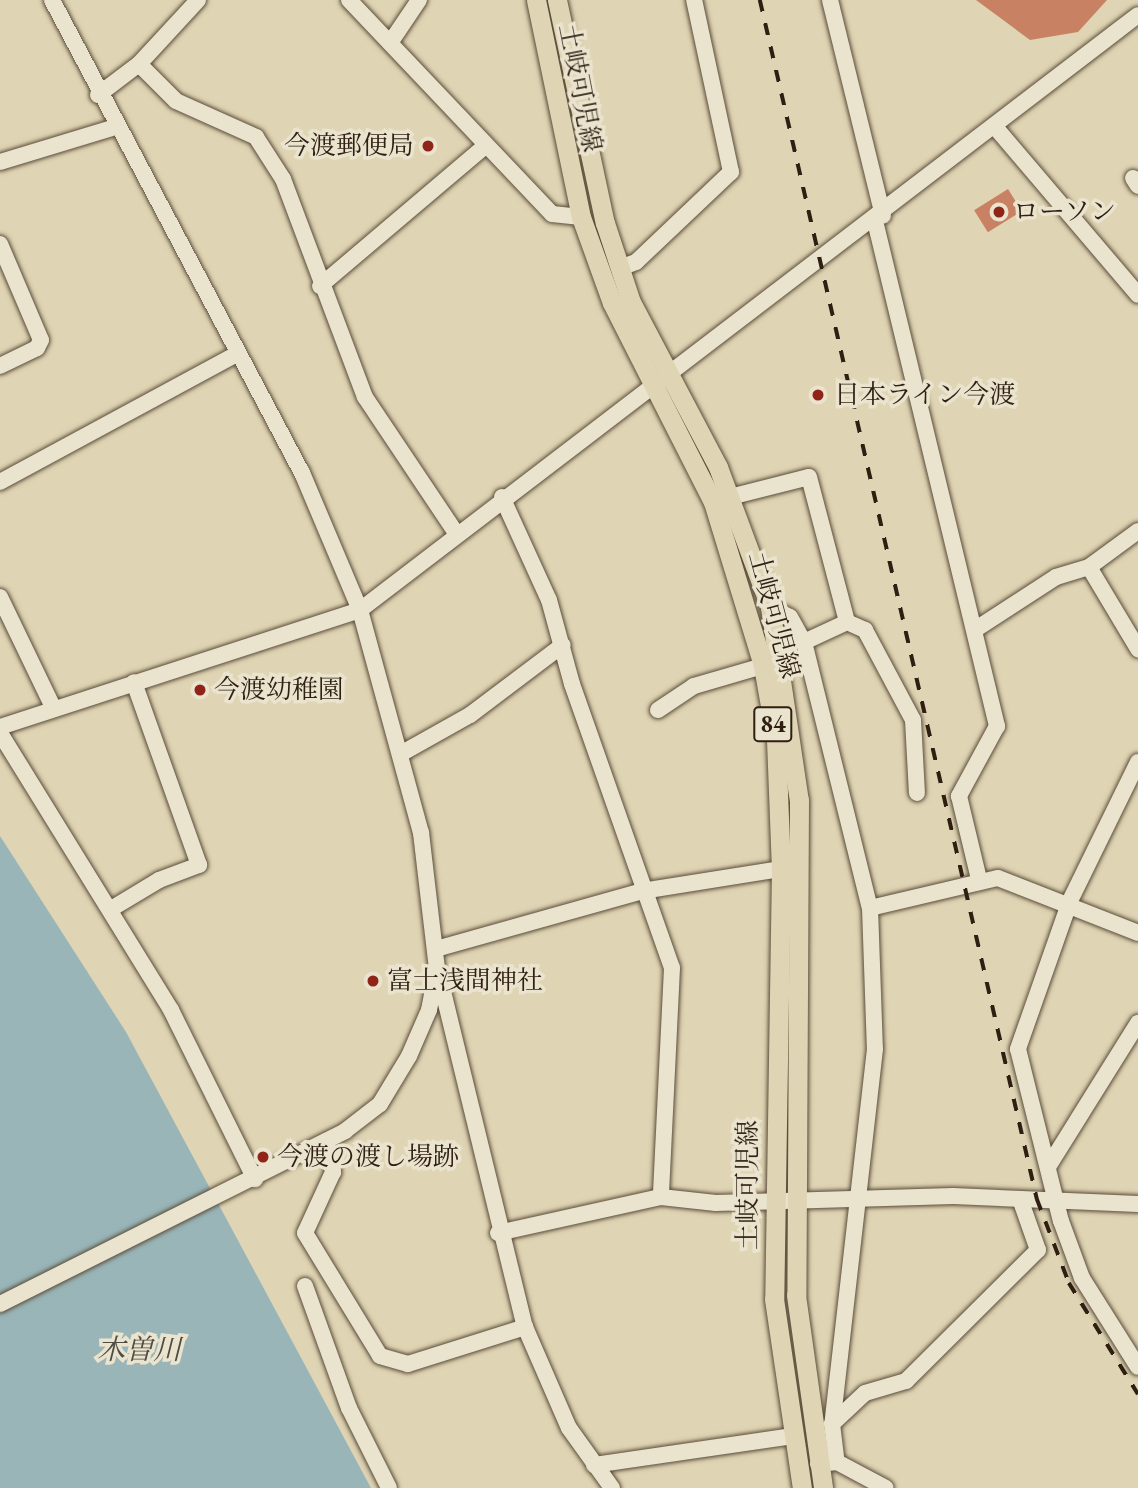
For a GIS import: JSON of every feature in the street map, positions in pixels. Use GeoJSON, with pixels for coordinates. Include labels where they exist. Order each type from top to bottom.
{"type":"FeatureCollection","features":[{"type":"Feature","properties":{"kind":"main road","name":"土岐可児線"},"geometry":{"type":"LineString","coordinates":[[536,0],[581,217],[713,502],[763,666],[776,740],[780,869],[773,1200],[775,1299],[792,1436],[802,1488]]}},
{"type":"Feature","properties":{"kind":"main road","name":"土岐可児線"},"geometry":{"type":"LineString","coordinates":[[556,0],[620,268],[658,380],[730,497],[770,607],[799,800],[794,1200],[796,1296],[827,1463],[823,1488]]}},
{"type":"Feature","properties":{"kind":"street"},"geometry":{"type":"LineString","coordinates":[[52,0],[98,95],[302,473],[359,610],[404,752],[437,969],[498,1233],[525,1328],[548,1389],[594,1465],[612,1488]]}},
{"type":"Feature","properties":{"kind":"street"},"geometry":{"type":"LineString","coordinates":[[98,95],[139,64],[198,0]]}},
{"type":"Feature","properties":{"kind":"street"},"geometry":{"type":"LineString","coordinates":[[349,0],[482,148],[552,214],[581,217]]}},
{"type":"Feature","properties":{"kind":"street"},"geometry":{"type":"LineString","coordinates":[[390,43],[419,0]]}},
{"type":"Feature","properties":{"kind":"street"},"geometry":{"type":"LineString","coordinates":[[620,268],[636,262],[732,172],[694,0]]}},
{"type":"Feature","properties":{"kind":"street"},"geometry":{"type":"LineString","coordinates":[[830,0],[997,726],[959,796],[979,878]]}},
{"type":"Feature","properties":{"kind":"street"},"geometry":{"type":"LineString","coordinates":[[0,727],[359,610],[502,497],[879,219],[1138,15]]}},
{"type":"Feature","properties":{"kind":"street"},"geometry":{"type":"LineString","coordinates":[[139,64],[176,101],[256,137],[283,179],[320,286],[365,397],[456,533]]}},
{"type":"Feature","properties":{"kind":"street"},"geometry":{"type":"LineString","coordinates":[[0,162],[115,127]]}},
{"type":"Feature","properties":{"kind":"street"},"geometry":{"type":"LineString","coordinates":[[996,128],[1131,275],[1138,295]]}},
{"type":"Feature","properties":{"kind":"street"},"geometry":{"type":"LineString","coordinates":[[320,286],[482,148]]}},
{"type":"Feature","properties":{"kind":"street"},"geometry":{"type":"LineString","coordinates":[[0,244],[41,340],[37,348],[0,366]]}},
{"type":"Feature","properties":{"kind":"street"},"geometry":{"type":"LineString","coordinates":[[0,482],[237,354]]}},
{"type":"Feature","properties":{"kind":"street"},"geometry":{"type":"LineString","coordinates":[[730,497],[810,477],[847,622]]}},
{"type":"Feature","properties":{"kind":"street"},"geometry":{"type":"LineString","coordinates":[[502,497],[563,645],[642,891],[672,968],[661,1198]]}},
{"type":"Feature","properties":{"kind":"street"},"geometry":{"type":"LineString","coordinates":[[976,629],[1056,577],[1089,567],[1138,531]]}},
{"type":"Feature","properties":{"kind":"street"},"geometry":{"type":"LineString","coordinates":[[1089,567],[1138,649]]}},
{"type":"Feature","properties":{"kind":"street"},"geometry":{"type":"LineString","coordinates":[[0,597],[54,709]]}},
{"type":"Feature","properties":{"kind":"street"},"geometry":{"type":"LineString","coordinates":[[770,607],[790,617],[804,642],[870,908],[875,1049],[827,1463],[886,1488]]}},
{"type":"Feature","properties":{"kind":"street"},"geometry":{"type":"LineString","coordinates":[[804,642],[847,622],[865,630],[913,720],[917,793]]}},
{"type":"Feature","properties":{"kind":"street"},"geometry":{"type":"LineString","coordinates":[[404,752],[470,715],[563,645]]}},
{"type":"Feature","properties":{"kind":"street"},"geometry":{"type":"LineString","coordinates":[[658,710],[694,686],[763,666]]}},
{"type":"Feature","properties":{"kind":"street"},"geometry":{"type":"LineString","coordinates":[[111,909],[159,880],[199,865],[134,682]]}},
{"type":"Feature","properties":{"kind":"street"},"geometry":{"type":"LineString","coordinates":[[0,733],[171,1010],[255,1180]]}},
{"type":"Feature","properties":{"kind":"street"},"geometry":{"type":"LineString","coordinates":[[1138,762],[1070,901],[1018,1049],[1057,1202],[1082,1278],[1138,1367]]}},
{"type":"Feature","properties":{"kind":"street"},"geometry":{"type":"LineString","coordinates":[[436,949],[642,891],[780,869]]}},
{"type":"Feature","properties":{"kind":"street"},"geometry":{"type":"LineString","coordinates":[[870,908],[979,878],[998,878],[1070,901],[1138,933]]}},
{"type":"Feature","properties":{"kind":"street"},"geometry":{"type":"LineString","coordinates":[[0,1304],[255,1180],[326,1141],[380,1104],[429,1010],[437,969]]}},
{"type":"Feature","properties":{"kind":"street"},"geometry":{"type":"LineString","coordinates":[[1048,1167],[1138,1023]]}},
{"type":"Feature","properties":{"kind":"street"},"geometry":{"type":"LineString","coordinates":[[326,1141],[333,1172],[305,1233],[380,1356],[408,1364],[525,1328]]}},
{"type":"Feature","properties":{"kind":"street"},"geometry":{"type":"LineString","coordinates":[[498,1233],[661,1198],[1020,1199],[1138,1204]]}},
{"type":"Feature","properties":{"kind":"street"},"geometry":{"type":"LineString","coordinates":[[832,1424],[865,1393],[906,1381],[1038,1250],[1020,1199]]}},
{"type":"Feature","properties":{"kind":"street"},"geometry":{"type":"LineString","coordinates":[[306,1286],[349,1408],[389,1488]]}},
{"type":"Feature","properties":{"kind":"street"},"geometry":{"type":"LineString","coordinates":[[594,1465],[792,1436]]}},
{"type":"Feature","properties":{"kind":"water","name":"木曽川"},"geometry":{"type":"Polygon","coordinates":[[[0,836],[126,1032],[371,1488],[0,1488],[0,836]]]}},
{"type":"Feature","properties":{"kind":"building"},"geometry":{"type":"Polygon","coordinates":[[[976,0],[1107,0],[1078,32],[1030,40],[976,0]]]}},
{"type":"Feature","properties":{"kind":"building","name":"ローソン"},"geometry":{"type":"Polygon","coordinates":[[[1008,189],[1022,211],[988,232],[974,210],[1008,189]]]}},
{"type":"Feature","properties":{"kind":"railway"},"geometry":{"type":"LineString","coordinates":[[760,0],[1037,1199],[1069,1283],[1138,1394]]}},
{"type":"Feature","properties":{"kind":"place","name":"今渡郵便局"},"geometry":{"type":"Point","coordinates":[428,146]}},
{"type":"Feature","properties":{"kind":"place","name":"ローソン"},"geometry":{"type":"Point","coordinates":[999,212]}},
{"type":"Feature","properties":{"kind":"place","name":"日本ライン今渡"},"geometry":{"type":"Point","coordinates":[818,395]}},
{"type":"Feature","properties":{"kind":"place","name":"今渡幼稚園"},"geometry":{"type":"Point","coordinates":[200,690]}},
{"type":"Feature","properties":{"kind":"place","name":"富士浅間神社"},"geometry":{"type":"Point","coordinates":[373,981]}},
{"type":"Feature","properties":{"kind":"place","name":"今渡の渡し場跡"},"geometry":{"type":"Point","coordinates":[263,1157]}}]}
